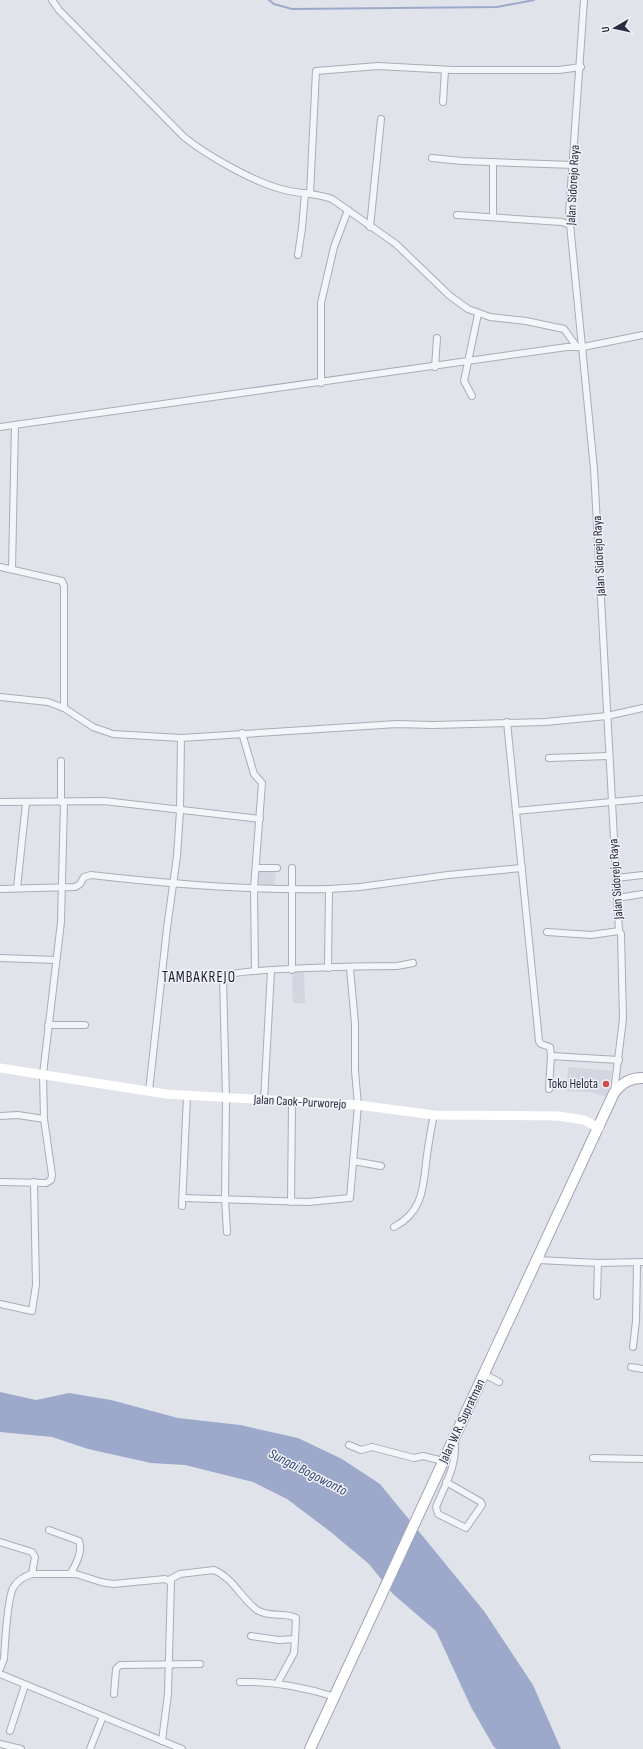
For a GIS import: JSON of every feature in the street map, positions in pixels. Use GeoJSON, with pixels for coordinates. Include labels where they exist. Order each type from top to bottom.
{"type":"FeatureCollection","features":[{"type":"Feature","properties":{"kind":"main road"},"geometry":{"type":"LineString","coordinates":[[614,1093],[629,1079],[643,1078]]}},
{"type":"Feature","properties":{"kind":"main road","name":"Jalan W.R. Supratman"},"geometry":{"type":"LineString","coordinates":[[310,1749],[381,1599],[443,1461],[538,1260],[614,1093]]}},
{"type":"Feature","properties":{"kind":"street"},"geometry":{"type":"LineString","coordinates":[[52,0],[59,10],[178,132],[195,146],[259,180],[281,189],[332,199],[396,244],[450,296],[468,309],[478,314],[564,329],[580,347]]}},
{"type":"Feature","properties":{"kind":"street","name":"Jalan Sidorejo Raya"},"geometry":{"type":"LineString","coordinates":[[584,0],[581,67],[569,214],[580,347],[596,498],[611,801],[619,931],[621,934],[623,1019],[614,1093]]}},
{"type":"Feature","properties":{"kind":"street"},"geometry":{"type":"LineString","coordinates":[[298,255],[307,194],[316,71],[378,66],[445,70],[559,70],[581,67]]}},
{"type":"Feature","properties":{"kind":"street"},"geometry":{"type":"LineString","coordinates":[[443,102],[445,70]]}},
{"type":"Feature","properties":{"kind":"street"},"geometry":{"type":"LineString","coordinates":[[370,226],[381,119]]}},
{"type":"Feature","properties":{"kind":"street"},"geometry":{"type":"LineString","coordinates":[[432,158],[462,161],[574,165]]}},
{"type":"Feature","properties":{"kind":"street"},"geometry":{"type":"LineString","coordinates":[[493,162],[493,217]]}},
{"type":"Feature","properties":{"kind":"street"},"geometry":{"type":"LineString","coordinates":[[321,383],[321,303],[334,247],[348,210]]}},
{"type":"Feature","properties":{"kind":"street"},"geometry":{"type":"LineString","coordinates":[[457,215],[562,222],[570,225]]}},
{"type":"Feature","properties":{"kind":"street"},"geometry":{"type":"LineString","coordinates":[[472,396],[464,381],[478,314]]}},
{"type":"Feature","properties":{"kind":"street"},"geometry":{"type":"LineString","coordinates":[[0,427],[580,347],[643,335]]}},
{"type":"Feature","properties":{"kind":"street"},"geometry":{"type":"LineString","coordinates":[[435,367],[438,338]]}},
{"type":"Feature","properties":{"kind":"street"},"geometry":{"type":"LineString","coordinates":[[12,569],[15,425]]}},
{"type":"Feature","properties":{"kind":"street"},"geometry":{"type":"LineString","coordinates":[[0,567],[62,582],[64,586],[64,708]]}},
{"type":"Feature","properties":{"kind":"street"},"geometry":{"type":"LineString","coordinates":[[0,697],[48,702],[64,708],[93,727],[103,731],[138,736],[181,738],[397,724],[433,725],[545,722],[607,716],[643,708]]}},
{"type":"Feature","properties":{"kind":"street"},"geometry":{"type":"LineString","coordinates":[[507,722],[539,1041],[541,1044],[550,1047],[551,1056],[549,1088]]}},
{"type":"Feature","properties":{"kind":"street"},"geometry":{"type":"LineString","coordinates":[[242,733],[254,774],[262,783],[257,868],[254,888],[255,971]]}},
{"type":"Feature","properties":{"kind":"street"},"geometry":{"type":"LineString","coordinates":[[148,1091],[167,928],[174,882],[180,810],[181,738]]}},
{"type":"Feature","properties":{"kind":"street"},"geometry":{"type":"LineString","coordinates":[[550,758],[609,756]]}},
{"type":"Feature","properties":{"kind":"street"},"geometry":{"type":"LineString","coordinates":[[0,1182],[49,1182],[52,1175],[44,1119],[43,1074],[61,922],[63,802],[61,761]]}},
{"type":"Feature","properties":{"kind":"street"},"geometry":{"type":"LineString","coordinates":[[516,811],[643,799]]}},
{"type":"Feature","properties":{"kind":"street"},"geometry":{"type":"LineString","coordinates":[[0,802],[26,803],[104,801],[260,819]]}},
{"type":"Feature","properties":{"kind":"street"},"geometry":{"type":"LineString","coordinates":[[17,888],[26,803]]}},
{"type":"Feature","properties":{"kind":"street"},"geometry":{"type":"LineString","coordinates":[[257,868],[277,868]]}},
{"type":"Feature","properties":{"kind":"street"},"geometry":{"type":"LineString","coordinates":[[292,868],[292,970]]}},
{"type":"Feature","properties":{"kind":"street"},"geometry":{"type":"LineString","coordinates":[[0,889],[77,886],[84,877],[91,875],[254,888],[329,889],[373,886],[448,875],[522,868]]}},
{"type":"Feature","properties":{"kind":"street"},"geometry":{"type":"LineString","coordinates":[[616,878],[643,875]]}},
{"type":"Feature","properties":{"kind":"street"},"geometry":{"type":"LineString","coordinates":[[328,968],[329,889]]}},
{"type":"Feature","properties":{"kind":"street"},"geometry":{"type":"LineString","coordinates":[[617,898],[643,894]]}},
{"type":"Feature","properties":{"kind":"street"},"geometry":{"type":"LineString","coordinates":[[547,932],[591,935],[619,931]]}},
{"type":"Feature","properties":{"kind":"street"},"geometry":{"type":"LineString","coordinates":[[0,958],[56,960]]}},
{"type":"Feature","properties":{"kind":"street"},"geometry":{"type":"LineString","coordinates":[[227,1232],[225,1199],[226,1098],[223,977],[227,974],[255,971],[397,966],[414,963]]}},
{"type":"Feature","properties":{"kind":"street"},"geometry":{"type":"LineString","coordinates":[[183,1198],[308,1202],[350,1198],[358,1106],[355,1071],[356,1024],[350,968]]}},
{"type":"Feature","properties":{"kind":"street"},"geometry":{"type":"LineString","coordinates":[[264,1100],[271,971]]}},
{"type":"Feature","properties":{"kind":"street"},"geometry":{"type":"LineString","coordinates":[[48,1025],[85,1025]]}},
{"type":"Feature","properties":{"kind":"street"},"geometry":{"type":"LineString","coordinates":[[551,1056],[619,1060]]}},
{"type":"Feature","properties":{"kind":"street","name":"Jalan Caok-Purworejo"},"geometry":{"type":"LineString","coordinates":[[0,1068],[187,1096],[358,1106],[434,1115],[558,1116],[584,1120],[599,1128]]}},
{"type":"Feature","properties":{"kind":"street"},"geometry":{"type":"LineString","coordinates":[[182,1206],[187,1096]]}},
{"type":"Feature","properties":{"kind":"street"},"geometry":{"type":"LineString","coordinates":[[291,1202],[292,1103]]}},
{"type":"Feature","properties":{"kind":"street"},"geometry":{"type":"LineString","coordinates":[[0,1116],[18,1115],[44,1119]]}},
{"type":"Feature","properties":{"kind":"street"},"geometry":{"type":"LineString","coordinates":[[394,1227],[406,1219],[420,1201],[425,1185],[434,1115]]}},
{"type":"Feature","properties":{"kind":"street"},"geometry":{"type":"LineString","coordinates":[[353,1161],[381,1166]]}},
{"type":"Feature","properties":{"kind":"street"},"geometry":{"type":"LineString","coordinates":[[0,1304],[32,1311],[36,1285],[34,1182]]}},
{"type":"Feature","properties":{"kind":"street"},"geometry":{"type":"LineString","coordinates":[[538,1260],[598,1263],[640,1263],[633,1347]]}},
{"type":"Feature","properties":{"kind":"street"},"geometry":{"type":"LineString","coordinates":[[597,1296],[598,1263]]}},
{"type":"Feature","properties":{"kind":"street"},"geometry":{"type":"LineString","coordinates":[[631,1367],[643,1369]]}},
{"type":"Feature","properties":{"kind":"street"},"geometry":{"type":"LineString","coordinates":[[484,1374],[500,1382]]}},
{"type":"Feature","properties":{"kind":"street"},"geometry":{"type":"LineString","coordinates":[[446,1482],[482,1504],[466,1528],[438,1514],[436,1510],[455,1456],[456,1449],[454,1438]]}},
{"type":"Feature","properties":{"kind":"street"},"geometry":{"type":"LineString","coordinates":[[349,1445],[361,1450],[373,1448],[414,1458],[422,1456],[443,1461]]}},
{"type":"Feature","properties":{"kind":"street"},"geometry":{"type":"LineString","coordinates":[[593,1458],[643,1459]]}},
{"type":"Feature","properties":{"kind":"street"},"geometry":{"type":"LineString","coordinates":[[48,1530],[79,1541],[80,1549],[77,1562],[71,1573]]}},
{"type":"Feature","properties":{"kind":"street"},"geometry":{"type":"LineString","coordinates":[[0,1542],[34,1554],[32,1574]]}},
{"type":"Feature","properties":{"kind":"street"},"geometry":{"type":"LineString","coordinates":[[0,1669],[4,1659],[13,1588],[23,1578],[32,1574],[71,1573],[113,1584],[156,1579],[170,1580],[176,1575],[186,1572],[208,1570],[220,1572],[233,1583],[256,1609],[263,1613],[296,1618],[294,1653],[277,1684]]}},
{"type":"Feature","properties":{"kind":"street"},"geometry":{"type":"LineString","coordinates":[[162,1740],[168,1694],[172,1588],[170,1580]]}},
{"type":"Feature","properties":{"kind":"street"},"geometry":{"type":"LineString","coordinates":[[252,1636],[283,1640],[295,1639]]}},
{"type":"Feature","properties":{"kind":"street"},"geometry":{"type":"LineString","coordinates":[[114,1694],[116,1669],[120,1665],[169,1666],[200,1664]]}},
{"type":"Feature","properties":{"kind":"street"},"geometry":{"type":"LineString","coordinates":[[0,1674],[182,1749]]}},
{"type":"Feature","properties":{"kind":"street"},"geometry":{"type":"LineString","coordinates":[[240,1682],[257,1681],[302,1687],[335,1697]]}},
{"type":"Feature","properties":{"kind":"street"},"geometry":{"type":"LineString","coordinates":[[10,1731],[25,1685]]}},
{"type":"Feature","properties":{"kind":"street"},"geometry":{"type":"LineString","coordinates":[[90,1749],[103,1716]]}},
{"type":"Feature","properties":{"kind":"street"},"geometry":{"type":"LineString","coordinates":[[0,1744],[21,1749]]}},
{"type":"Feature","properties":{"kind":"shaded area"},"geometry":{"type":"Polygon","coordinates":[[[259,870],[276,870],[274,885],[259,886],[259,870]]]}},
{"type":"Feature","properties":{"kind":"shaded area"},"geometry":{"type":"Polygon","coordinates":[[[292,970],[304,970],[305,1003],[293,1003],[292,970]]]}},
{"type":"Feature","properties":{"kind":"shaded area"},"geometry":{"type":"Polygon","coordinates":[[[568,1067],[612,1071],[607,1097],[590,1092],[567,1091],[568,1067]]]}},
{"type":"Feature","properties":{"kind":"water","name":"Sungai Bogowonto"},"geometry":{"type":"Polygon","coordinates":[[[0,1392],[36,1400],[69,1393],[111,1400],[178,1418],[240,1425],[298,1438],[342,1459],[380,1484],[484,1611],[533,1685],[561,1749],[497,1749],[494,1747],[471,1707],[436,1631],[393,1594],[369,1564],[332,1533],[287,1499],[253,1482],[185,1465],[151,1463],[88,1449],[52,1437],[0,1432],[0,1392]]]}},
{"type":"Feature","properties":{"kind":"waterway"},"geometry":{"type":"LineString","coordinates":[[269,0],[274,4],[292,9],[497,7],[534,0]]}},
{"type":"Feature","properties":{"kind":"place","name":"Toko Helota"},"geometry":{"type":"Point","coordinates":[606,1084]}},
{"type":"Feature","properties":{"kind":"district","name":"TAMBAKREJO"},"geometry":{"type":"Point","coordinates":[199,977]}}]}
